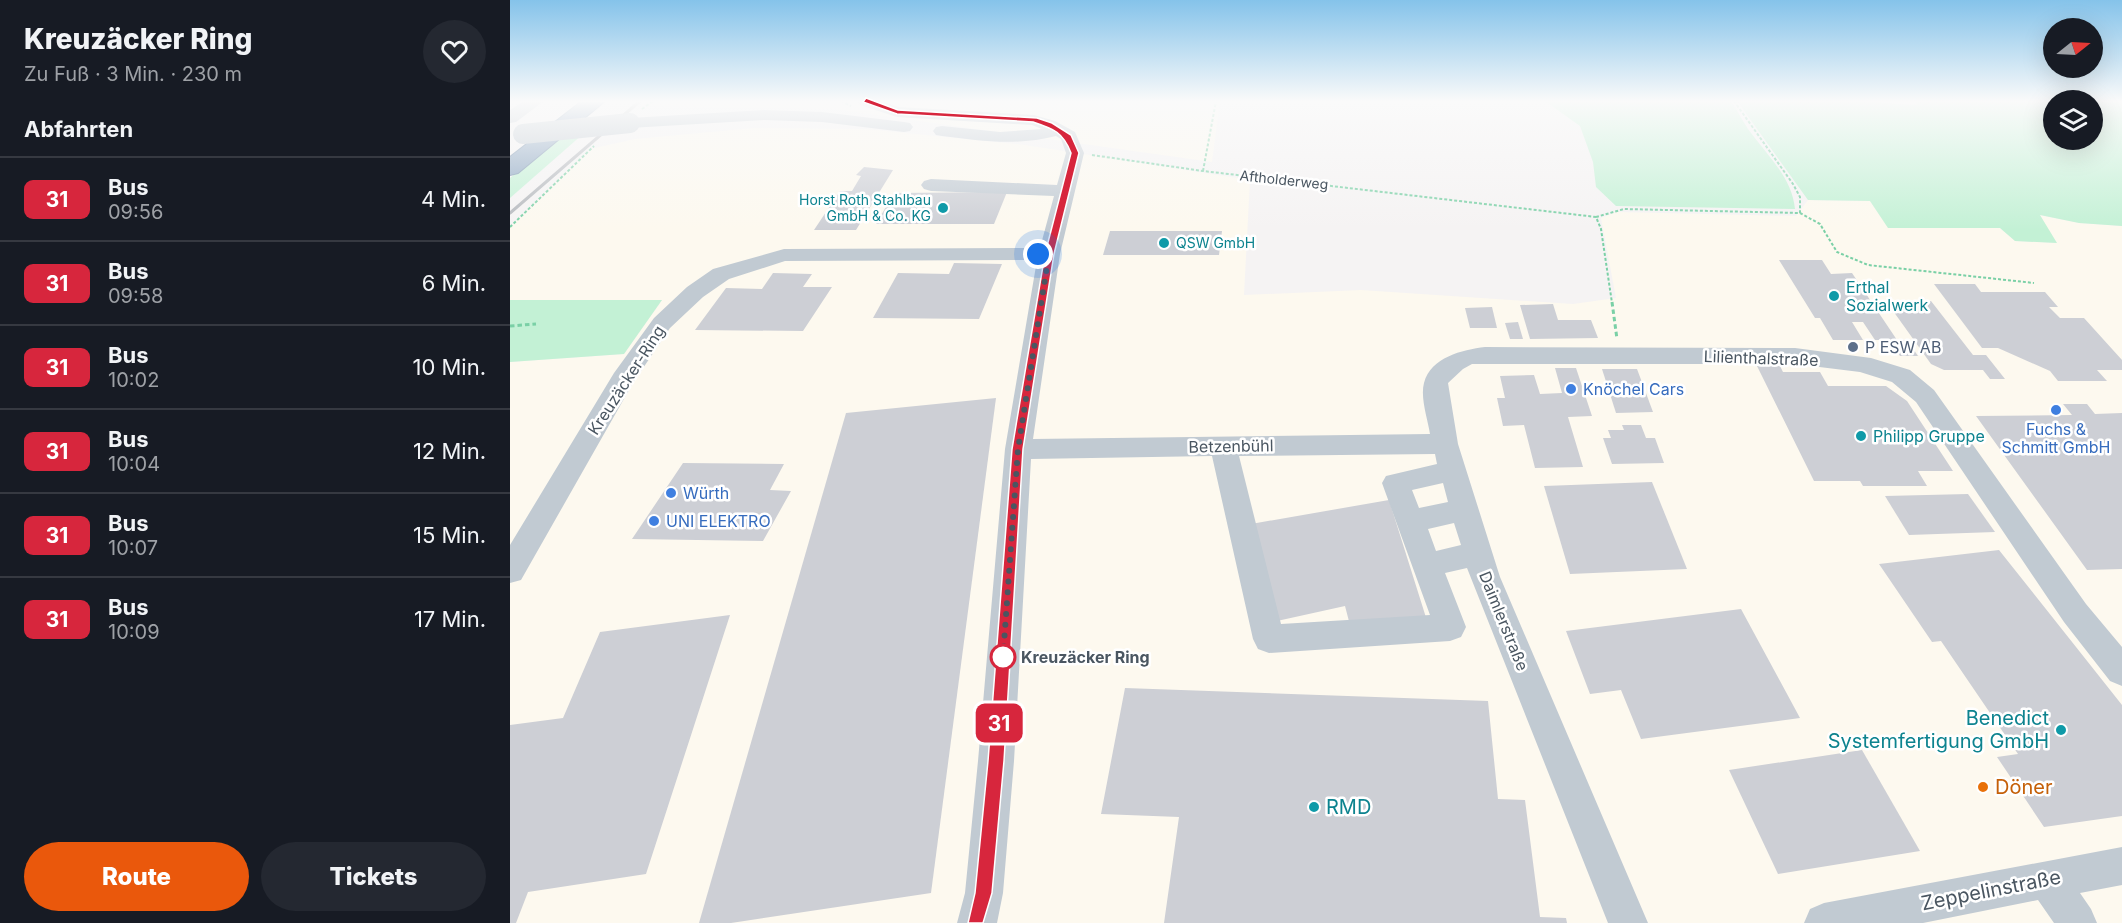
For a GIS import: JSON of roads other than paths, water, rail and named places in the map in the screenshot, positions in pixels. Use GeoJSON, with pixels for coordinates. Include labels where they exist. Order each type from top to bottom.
{"type":"FeatureCollection","features":[{"type":"Feature","properties":{"kind":"highway"},"geometry":{"type":"LineString","coordinates":[[510,168],[540,144]]}},
{"type":"Feature","properties":{"kind":"street"},"geometry":{"type":"LineString","coordinates":[[977,923],[984,893],[995,772],[1018,449],[1049,254],[1075,153],[1072,144]]}},
{"type":"Feature","properties":{"kind":"street"},"geometry":{"type":"LineString","coordinates":[[931,185],[1064,191]]}},
{"type":"Feature","properties":{"kind":"street","name":"Kreuzäcker-Ring"},"geometry":{"type":"LineString","coordinates":[[510,571],[623,380],[662,323],[695,292],[721,274],[761,260],[784,255],[1049,254]]}},
{"type":"Feature","properties":{"kind":"street","name":"Lilienthalstraße"},"geometry":{"type":"LineString","coordinates":[[1502,356],[1795,356],[1862,364],[1901,376],[1925,396],[2075,613],[2122,671]]}},
{"type":"Feature","properties":{"kind":"street","name":"Daimlerstraße"},"geometry":{"type":"LineString","coordinates":[[1502,356],[1468,357],[1454,363],[1443,372],[1436,383],[1436,395],[1449,458],[1485,577],[1628,923]]}},
{"type":"Feature","properties":{"kind":"street"},"geometry":{"type":"LineString","coordinates":[[1223,447],[1269,639],[1450,627],[1396,483],[1449,458]]}},
{"type":"Feature","properties":{"kind":"street","name":"Betzenbühl"},"geometry":{"type":"LineString","coordinates":[[1018,449],[1223,447],[1449,458]]}},
{"type":"Feature","properties":{"kind":"street"},"geometry":{"type":"LineString","coordinates":[[1410,521],[1465,510]]}},
{"type":"Feature","properties":{"kind":"street"},"geometry":{"type":"LineString","coordinates":[[1427,565],[1478,553]]}},
{"type":"Feature","properties":{"kind":"street","name":"Zeppelinstraße"},"geometry":{"type":"LineString","coordinates":[[1824,923],[2122,866]]}},
{"type":"Feature","properties":{"kind":"street"},"geometry":{"type":"LineString","coordinates":[[2047,879],[2078,923]]}},
{"type":"Feature","properties":{"kind":"railway"},"geometry":{"type":"LineString","coordinates":[[510,213],[590,144]]}},
{"type":"Feature","properties":{"kind":"place","name":"Horst Roth Stahlbau GmbH & Co. KG"},"geometry":{"type":"Point","coordinates":[943,208]}},
{"type":"Feature","properties":{"kind":"place","name":"QSW GmbH"},"geometry":{"type":"Point","coordinates":[1164,243]}},
{"type":"Feature","properties":{"kind":"place","name":"Erthal Sozialwerk"},"geometry":{"type":"Point","coordinates":[1834,296]}},
{"type":"Feature","properties":{"kind":"place","name":"P ESW AB"},"geometry":{"type":"Point","coordinates":[1853,347]}},
{"type":"Feature","properties":{"kind":"place","name":"Knöchel Cars"},"geometry":{"type":"Point","coordinates":[1571,389]}},
{"type":"Feature","properties":{"kind":"place","name":"Fuchs & Schmitt GmbH"},"geometry":{"type":"Point","coordinates":[2056,410]}},
{"type":"Feature","properties":{"kind":"place","name":"Philipp Gruppe"},"geometry":{"type":"Point","coordinates":[1861,436]}},
{"type":"Feature","properties":{"kind":"place","name":"Würth"},"geometry":{"type":"Point","coordinates":[671,493]}},
{"type":"Feature","properties":{"kind":"place","name":"UNI ELEKTRO"},"geometry":{"type":"Point","coordinates":[654,521]}},
{"type":"Feature","properties":{"kind":"place","name":"Kreuzäcker Ring"},"geometry":{"type":"Point","coordinates":[1003,657]}},
{"type":"Feature","properties":{"kind":"place","name":"Benedict Systemfertigung GmbH"},"geometry":{"type":"Point","coordinates":[2061,730]}},
{"type":"Feature","properties":{"kind":"place","name":"Döner"},"geometry":{"type":"Point","coordinates":[1983,787]}},
{"type":"Feature","properties":{"kind":"place","name":"RMD"},"geometry":{"type":"Point","coordinates":[1314,807]}}]}
